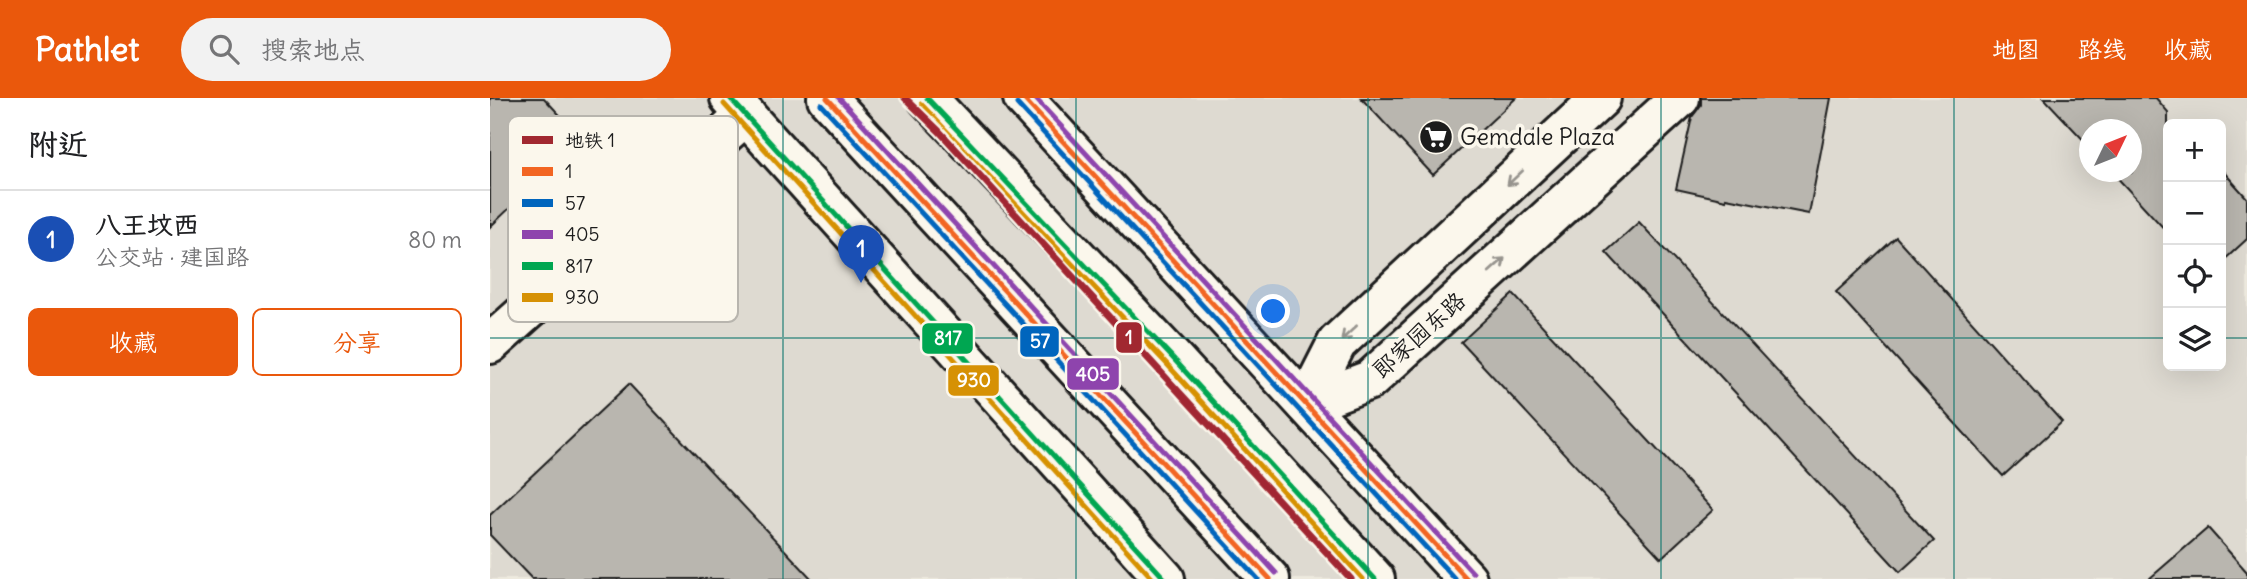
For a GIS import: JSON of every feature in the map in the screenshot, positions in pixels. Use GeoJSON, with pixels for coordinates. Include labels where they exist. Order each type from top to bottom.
{"type":"FeatureCollection","features":[{"type":"Feature","properties":{"kind":"main road"},"geometry":{"type":"LineString","coordinates":[[827,98],[1270,579]]}},
{"type":"Feature","properties":{"kind":"main road"},"geometry":{"type":"LineString","coordinates":[[927,98],[1171,356],[1375,579]]}},
{"type":"Feature","properties":{"kind":"main road"},"geometry":{"type":"LineString","coordinates":[[1023,98],[1467,579]]}},
{"type":"Feature","properties":{"kind":"main road"},"geometry":{"type":"LineString","coordinates":[[1306,404],[1337,343],[1601,98]]}},
{"type":"Feature","properties":{"kind":"main road","name":"郎家园东路"},"geometry":{"type":"LineString","coordinates":[[1306,404],[1370,380],[1681,98]]}},
{"type":"Feature","properties":{"kind":"main road"},"geometry":{"type":"LineString","coordinates":[[738,107],[1166,579]]}},
{"type":"Feature","properties":{"kind":"main road"},"geometry":{"type":"LineString","coordinates":[[490,344],[513,322]]}},
{"type":"Feature","properties":{"kind":"shaded area"},"geometry":{"type":"Polygon","coordinates":[[[490,98],[2247,98],[2247,579],[490,579],[490,98]]]}},
{"type":"Feature","properties":{"kind":"building"},"geometry":{"type":"Polygon","coordinates":[[[490,98],[544,98],[561,116],[508,116],[508,210],[490,227],[490,98]]]}},
{"type":"Feature","properties":{"kind":"building","name":"Gemdale Plaza"},"geometry":{"type":"Polygon","coordinates":[[[1361,98],[1516,98],[1433,175],[1361,98]]]}},
{"type":"Feature","properties":{"kind":"building"},"geometry":{"type":"Polygon","coordinates":[[[1701,98],[1831,98],[1809,214],[1676,189],[1692,117],[1701,105],[1701,98]]]}},
{"type":"Feature","properties":{"kind":"building"},"geometry":{"type":"Polygon","coordinates":[[[2044,98],[2156,98],[2168,112],[2168,119],[2163,119],[2163,228],[2121,182],[2142,182],[2142,119],[2079,119],[2079,135],[2044,98]]]}},
{"type":"Feature","properties":{"kind":"building"},"geometry":{"type":"Polygon","coordinates":[[[2226,175],[2247,198],[2247,239],[2226,258],[2226,175]]]}},
{"type":"Feature","properties":{"kind":"building"},"geometry":{"type":"Polygon","coordinates":[[[1639,222],[1934,541],[1900,572],[1606,252],[1639,222]]]}},
{"type":"Feature","properties":{"kind":"building"},"geometry":{"type":"Polygon","coordinates":[[[1896,237],[2062,422],[2003,476],[1836,292],[1896,237]]]}},
{"type":"Feature","properties":{"kind":"building"},"geometry":{"type":"Polygon","coordinates":[[[1513,294],[1713,510],[1661,558],[1461,342],[1513,294]]]}},
{"type":"Feature","properties":{"kind":"building"},"geometry":{"type":"Polygon","coordinates":[[[629,384],[812,579],[532,579],[490,535],[490,515],[629,384]]]}},
{"type":"Feature","properties":{"kind":"building"},"geometry":{"type":"Polygon","coordinates":[[[2208,528],[2247,572],[2247,579],[2149,579],[2208,528]]]}},
{"type":"Feature","properties":{"kind":"metro line","name":"1"},"geometry":{"type":"LineString","coordinates":[[905,98],[939,131],[1351,579]]}},
{"type":"Feature","properties":{"kind":"transit line","name":"817"},"geometry":{"type":"LineString","coordinates":[[730,98],[1165,579]]}},
{"type":"Feature","properties":{"kind":"transit line","name":"1"},"geometry":{"type":"LineString","coordinates":[[827,98],[1270,579]]}},
{"type":"Feature","properties":{"kind":"transit line","name":"405"},"geometry":{"type":"LineString","coordinates":[[839,98],[1276,573]]}},
{"type":"Feature","properties":{"kind":"transit line","name":"817"},"geometry":{"type":"LineString","coordinates":[[927,98],[1171,356],[1375,579]]}},
{"type":"Feature","properties":{"kind":"transit line","name":"1"},"geometry":{"type":"LineString","coordinates":[[1023,98],[1467,579]]}},
{"type":"Feature","properties":{"kind":"transit line","name":"405"},"geometry":{"type":"LineString","coordinates":[[1035,98],[1473,573]]}},
{"type":"Feature","properties":{"kind":"transit line","name":"930"},"geometry":{"type":"LineString","coordinates":[[724,104],[735,116]]}},
{"type":"Feature","properties":{"kind":"transit line","name":"57"},"geometry":{"type":"LineString","coordinates":[[821,104],[1258,579]]}},
{"type":"Feature","properties":{"kind":"transit line","name":"930"},"geometry":{"type":"LineString","coordinates":[[921,104],[1165,362],[1363,579]]}},
{"type":"Feature","properties":{"kind":"transit line","name":"57"},"geometry":{"type":"LineString","coordinates":[[1017,104],[1455,579]]}},
{"type":"Feature","properties":{"kind":"transit line","name":"930"},"geometry":{"type":"LineString","coordinates":[[738,120],[1153,579]]}},
{"type":"Feature","properties":{"kind":"place","name":"Gemdale Plaza"},"geometry":{"type":"Point","coordinates":[1436,137]}},
{"type":"Feature","properties":{"kind":"place","name":"八王坟西"},"geometry":{"type":"Point","coordinates":[861,283]}}]}
